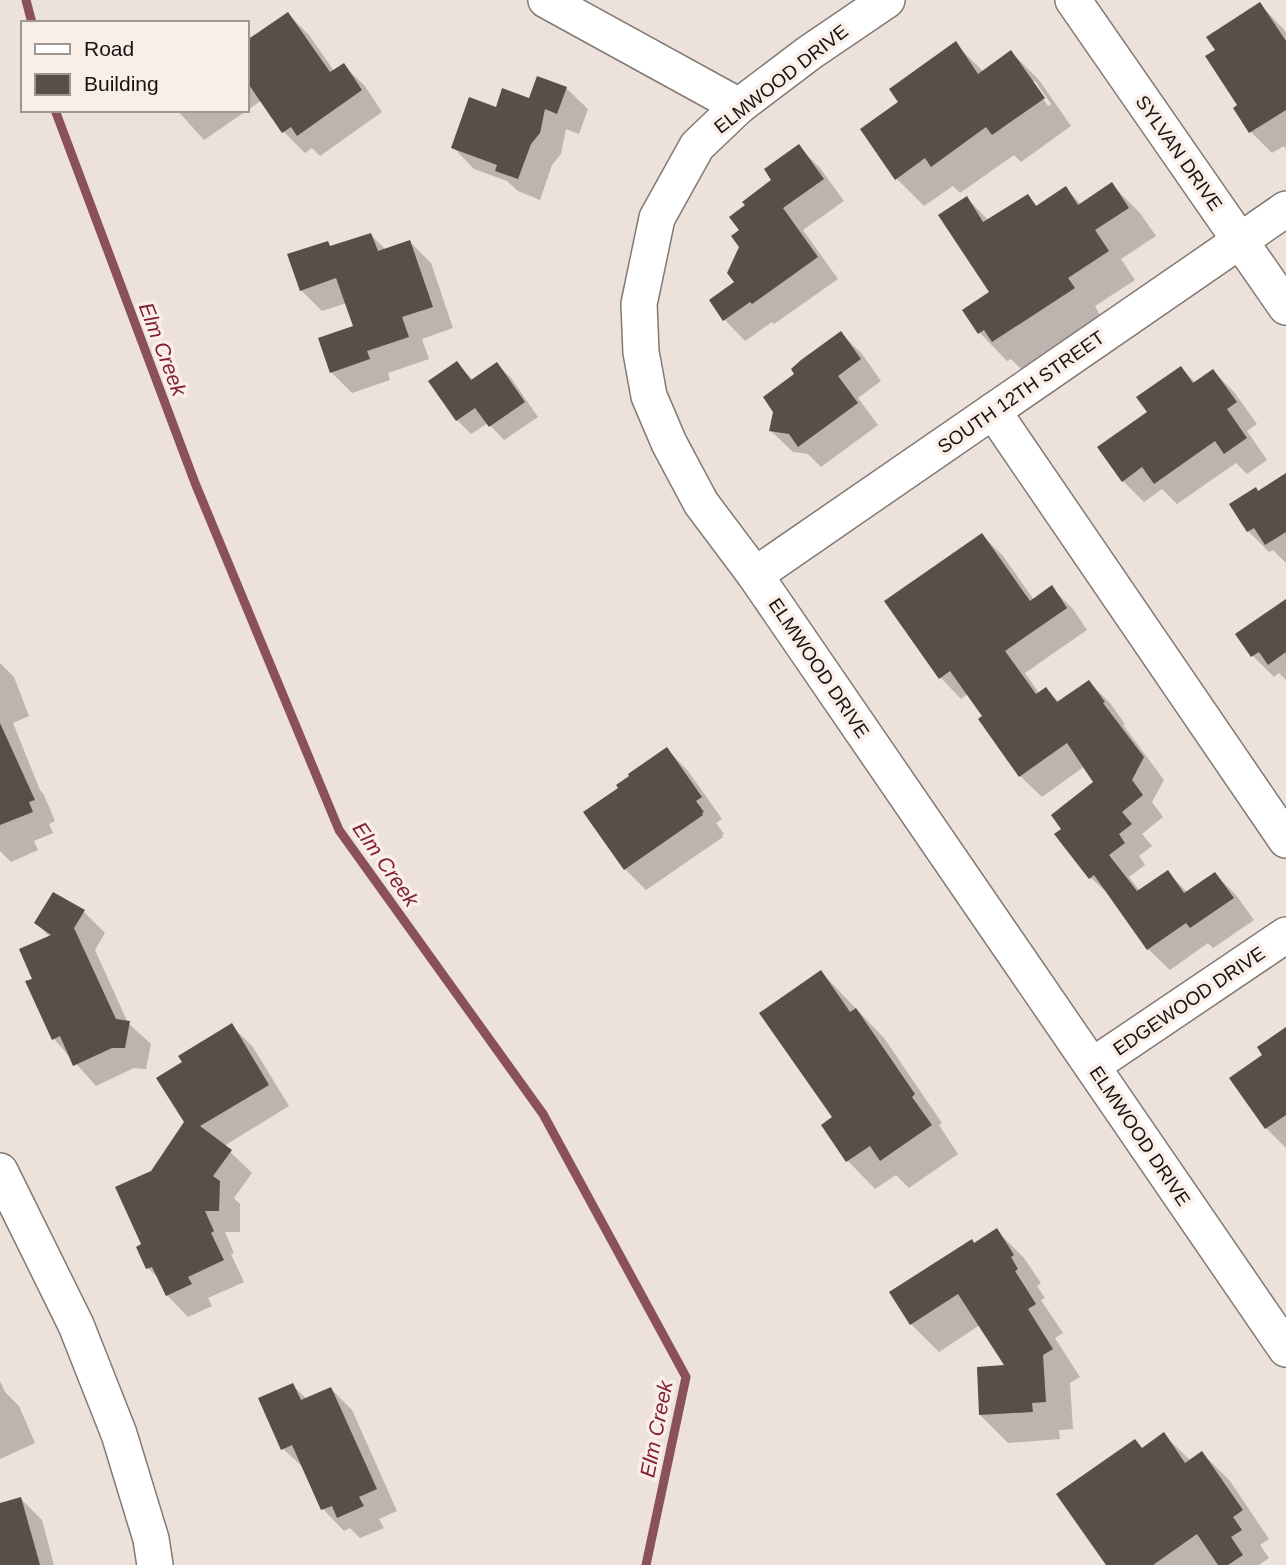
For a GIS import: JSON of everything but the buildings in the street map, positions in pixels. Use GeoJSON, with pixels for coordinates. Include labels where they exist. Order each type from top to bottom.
{"type":"FeatureCollection","features":[{"type":"Feature","properties":{"kind":"street"},"geometry":{"type":"LineString","coordinates":[[546,0],[739,106]]}},
{"type":"Feature","properties":{"kind":"street","name":"ELMWOOD DRIVE"},"geometry":{"type":"LineString","coordinates":[[887,0],[809,53],[739,106],[696,146],[657,218],[639,303],[641,352],[649,396],[669,443],[701,503],[755,575],[1286,1349]]}},
{"type":"Feature","properties":{"kind":"street","name":"SYLVAN DRIVE"},"geometry":{"type":"LineString","coordinates":[[1073,0],[1286,307]]}},
{"type":"Feature","properties":{"kind":"street","name":"SOUTH 12TH STREET"},"geometry":{"type":"LineString","coordinates":[[755,575],[1286,209]]}},
{"type":"Feature","properties":{"kind":"street"},"geometry":{"type":"LineString","coordinates":[[993,411],[1286,840]]}},
{"type":"Feature","properties":{"kind":"street","name":"EDGEWOOD DRIVE"},"geometry":{"type":"LineString","coordinates":[[1092,1066],[1286,935]]}},
{"type":"Feature","properties":{"kind":"street"},"geometry":{"type":"LineString","coordinates":[[3,1183],[76,1325],[118,1434],[151,1539],[155,1565]]}},
{"type":"Feature","properties":{"kind":"waterway","name":"Elm Creek"},"geometry":{"type":"LineString","coordinates":[[26,0],[31,21]]}},
{"type":"Feature","properties":{"kind":"waterway","name":"Elm Creek"},"geometry":{"type":"LineString","coordinates":[[56,112],[195,483],[339,830],[543,1114],[686,1377],[646,1565]]}}]}
